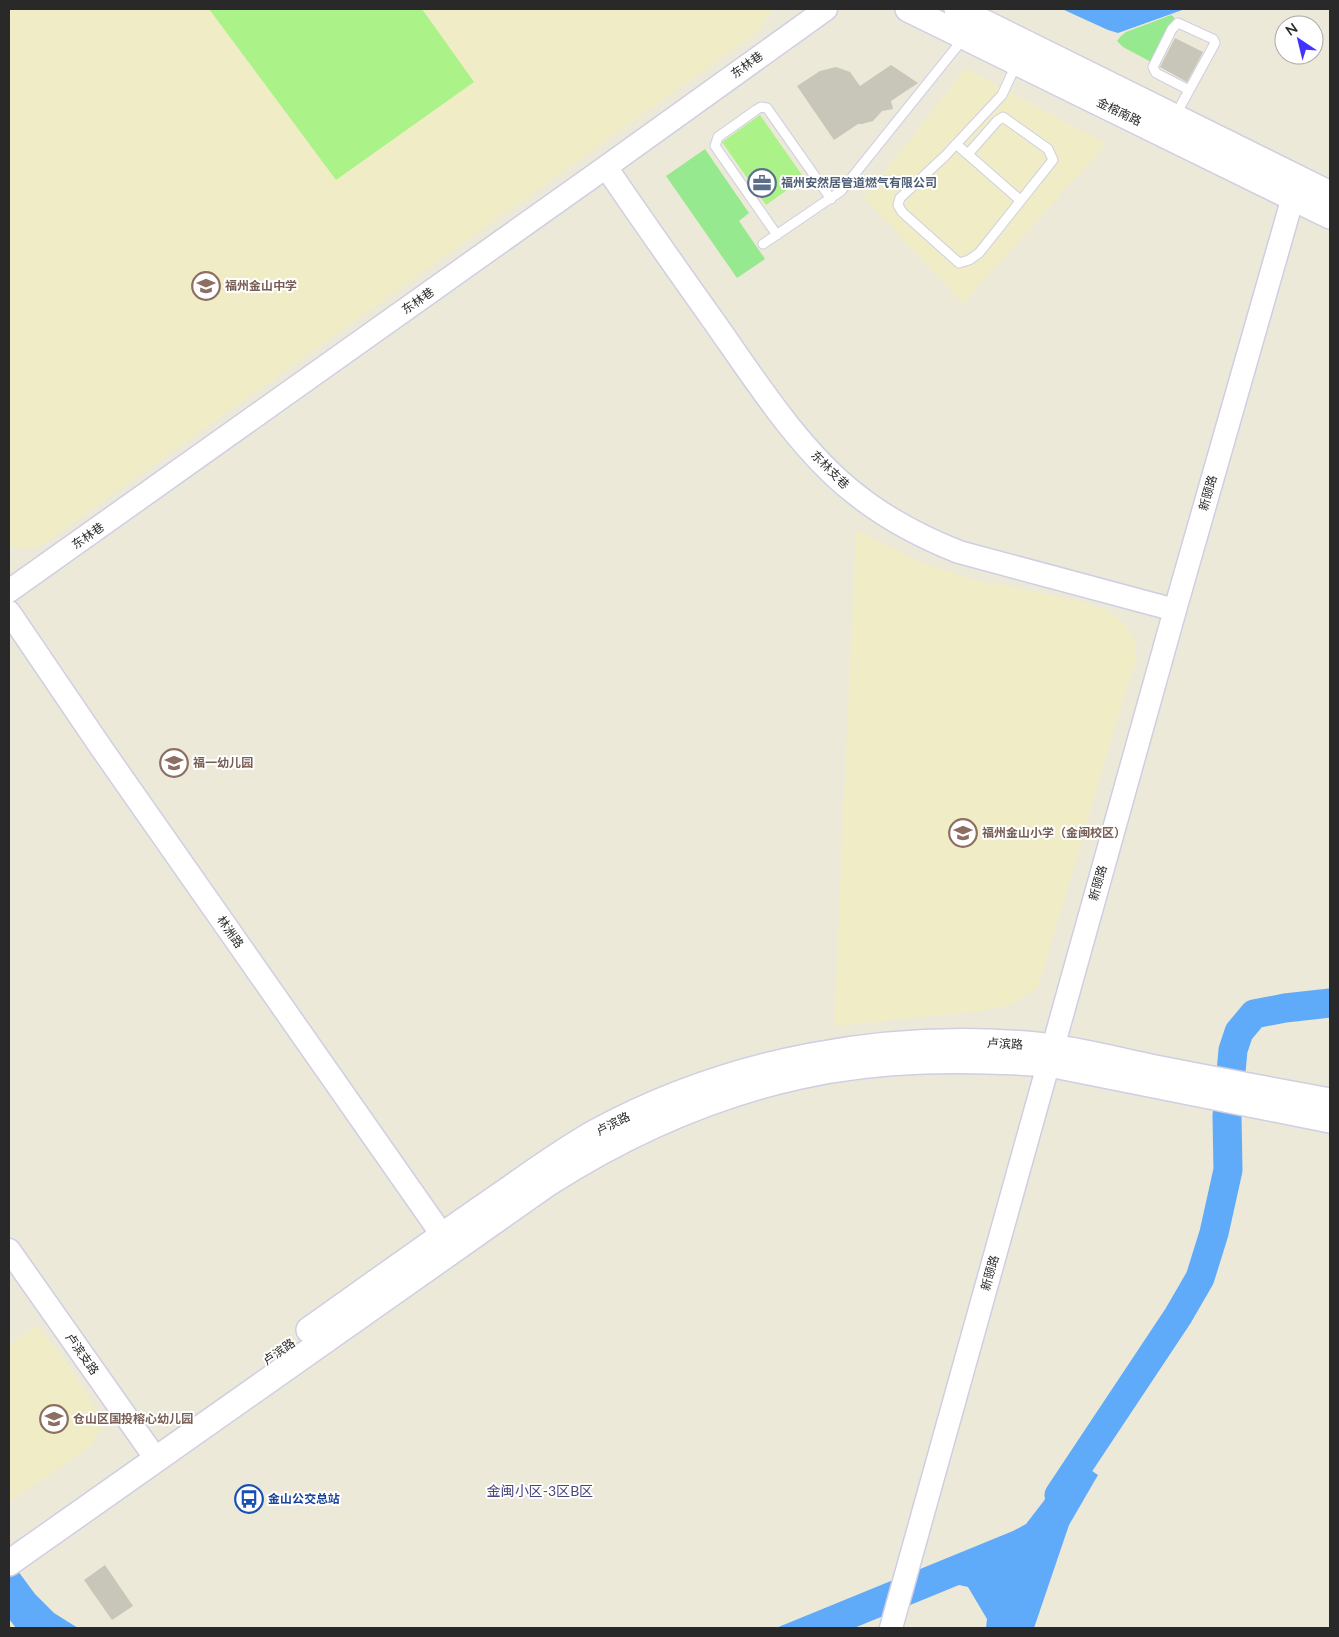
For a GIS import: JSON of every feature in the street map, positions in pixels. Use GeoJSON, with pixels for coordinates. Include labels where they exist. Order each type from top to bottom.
{"type":"FeatureCollection","features":[{"type":"Feature","properties":{"kind":"main road","name":"金榕南路"},"geometry":{"type":"LineString","coordinates":[[908,9],[1330,216]]}},
{"type":"Feature","properties":{"kind":"main road","name":"金榕南路"},"geometry":{"type":"LineString","coordinates":[[957,9],[1330,194]]}},
{"type":"Feature","properties":{"kind":"main road","name":"卢滨路"},"geometry":{"type":"LineString","coordinates":[[9,1543],[151,1452],[448,1242],[565,1151],[596,1132],[664,1100],[745,1072],[816,1056],[895,1044],[976,1042],[1264,1098],[1330,1100]]}},
{"type":"Feature","properties":{"kind":"main road"},"geometry":{"type":"LineString","coordinates":[[1264,1098],[1330,1120]]}},
{"type":"Feature","properties":{"kind":"main road"},"geometry":{"type":"LineString","coordinates":[[9,1563],[151,1452]]}},
{"type":"Feature","properties":{"kind":"street","name":"东林巷"},"geometry":{"type":"LineString","coordinates":[[9,591],[826,9]]}},
{"type":"Feature","properties":{"kind":"street","name":"东林支巷"},"geometry":{"type":"LineString","coordinates":[[606,167],[714,322],[787,422],[824,466],[853,492],[890,518],[925,537],[959,552],[1174,610]]}},
{"type":"Feature","properties":{"kind":"street","name":"新颐路"},"geometry":{"type":"LineString","coordinates":[[892,1623],[1174,610],[1293,197]]}},
{"type":"Feature","properties":{"kind":"street","name":"林洲路"},"geometry":{"type":"LineString","coordinates":[[9,612],[107,757],[448,1242]]}},
{"type":"Feature","properties":{"kind":"street","name":"卢滨支路"},"geometry":{"type":"LineString","coordinates":[[9,1250],[151,1452]]}},
{"type":"Feature","properties":{"kind":"lane"},"geometry":{"type":"LineString","coordinates":[[1174,116],[1189,90],[1215,43],[1213,39],[1178,23],[1172,29],[1153,67],[1156,73],[1189,90]]}},
{"type":"Feature","properties":{"kind":"lane"},"geometry":{"type":"LineString","coordinates":[[763,244],[841,191],[964,37]]}},
{"type":"Feature","properties":{"kind":"lane"},"geometry":{"type":"LineString","coordinates":[[968,154],[997,121],[1003,117],[1048,149],[1053,160],[979,252],[969,260],[959,263],[902,212],[898,205],[900,198],[956,144],[1002,95],[1017,62]]}},
{"type":"Feature","properties":{"kind":"lane"},"geometry":{"type":"LineString","coordinates":[[777,235],[715,146],[718,137],[756,110],[761,107],[767,108],[831,198]]}},
{"type":"Feature","properties":{"kind":"lane"},"geometry":{"type":"LineString","coordinates":[[956,144],[1020,200]]}},
{"type":"Feature","properties":{"kind":"shaded area","name":"福州金山中学"},"geometry":{"type":"Polygon","coordinates":[[[9,9],[773,9],[756,33],[50,539],[34,548],[14,548],[9,546],[9,9]]]}},
{"type":"Feature","properties":{"kind":"shaded area"},"geometry":{"type":"Polygon","coordinates":[[[966,68],[1106,144],[963,303],[864,198],[966,68]]]}},
{"type":"Feature","properties":{"kind":"shaded area","name":"福州金山小学（金闽校区）"},"geometry":{"type":"Polygon","coordinates":[[[856,530],[919,562],[977,581],[1072,599],[1107,610],[1125,625],[1135,641],[1136,663],[1129,679],[1038,987],[1013,1004],[988,1010],[834,1026],[856,530]]]}},
{"type":"Feature","properties":{"kind":"shaded area","name":"仓山区国投榕心幼儿园"},"geometry":{"type":"Polygon","coordinates":[[[37,1325],[71,1369],[96,1410],[101,1428],[92,1445],[9,1502],[9,1345],[37,1325]]]}},
{"type":"Feature","properties":{"kind":"green space"},"geometry":{"type":"Polygon","coordinates":[[[209,9],[422,9],[474,82],[336,180],[209,9]]]}},
{"type":"Feature","properties":{"kind":"green space"},"geometry":{"type":"Polygon","coordinates":[[[1171,15],[1174,17],[1174,23],[1153,63],[1123,47],[1117,41],[1126,32],[1171,15]]]}},
{"type":"Feature","properties":{"kind":"green space"},"geometry":{"type":"Polygon","coordinates":[[[760,115],[804,178],[766,205],[722,142],[760,115]]]}},
{"type":"Feature","properties":{"kind":"green space"},"geometry":{"type":"Polygon","coordinates":[[[705,149],[749,213],[739,221],[765,259],[737,278],[666,176],[705,149]]]}},
{"type":"Feature","properties":{"kind":"water"},"geometry":{"type":"Polygon","coordinates":[[[1062,9],[1185,9],[1118,33],[1062,9]]]}},
{"type":"Feature","properties":{"kind":"water"},"geometry":{"type":"Polygon","coordinates":[[[1073,1458],[1098,1475],[1069,1525],[1034,1628],[986,1628],[987,1619],[968,1587],[959,1585],[854,1628],[776,1628],[1026,1524],[1073,1458]]]}},
{"type":"Feature","properties":{"kind":"water"},"geometry":{"type":"Polygon","coordinates":[[[9,1559],[35,1594],[54,1613],[78,1628],[16,1628],[9,1619],[9,1559]]]}},
{"type":"Feature","properties":{"kind":"building"},"geometry":{"type":"Polygon","coordinates":[[[1175,38],[1203,52],[1187,82],[1160,67],[1175,38]]]}},
{"type":"Feature","properties":{"kind":"building"},"geometry":{"type":"Polygon","coordinates":[[[891,65],[918,83],[891,101],[893,109],[882,111],[873,121],[858,124],[834,140],[797,86],[820,71],[836,67],[850,72],[860,86],[891,65]]]}},
{"type":"Feature","properties":{"kind":"building"},"geometry":{"type":"Polygon","coordinates":[[[105,1565],[133,1606],[112,1620],[84,1580],[105,1565]]]}},
{"type":"Feature","properties":{"kind":"waterway"},"geometry":{"type":"LineString","coordinates":[[1059,1495],[1178,1316],[1200,1278],[1214,1233],[1228,1170],[1227,1116],[1233,1050],[1239,1032],[1254,1014],[1330,1003]]}},
{"type":"Feature","properties":{"kind":"place","name":"福州安然居管道燃气有限公司"},"geometry":{"type":"Point","coordinates":[762,183]}},
{"type":"Feature","properties":{"kind":"place","name":"福州金山中学"},"geometry":{"type":"Point","coordinates":[206,286]}},
{"type":"Feature","properties":{"kind":"place","name":"福一幼儿园"},"geometry":{"type":"Point","coordinates":[174,763]}},
{"type":"Feature","properties":{"kind":"place","name":"福州金山小学（金闽校区）"},"geometry":{"type":"Point","coordinates":[963,833]}},
{"type":"Feature","properties":{"kind":"place","name":"仓山区国投榕心幼儿园"},"geometry":{"type":"Point","coordinates":[54,1419]}},
{"type":"Feature","properties":{"kind":"place","name":"金山公交总站"},"geometry":{"type":"Point","coordinates":[249,1499]}},
{"type":"Feature","properties":{"kind":"district","name":"金闽小区-3区B区"},"geometry":{"type":"Point","coordinates":[540,1491]}}]}
